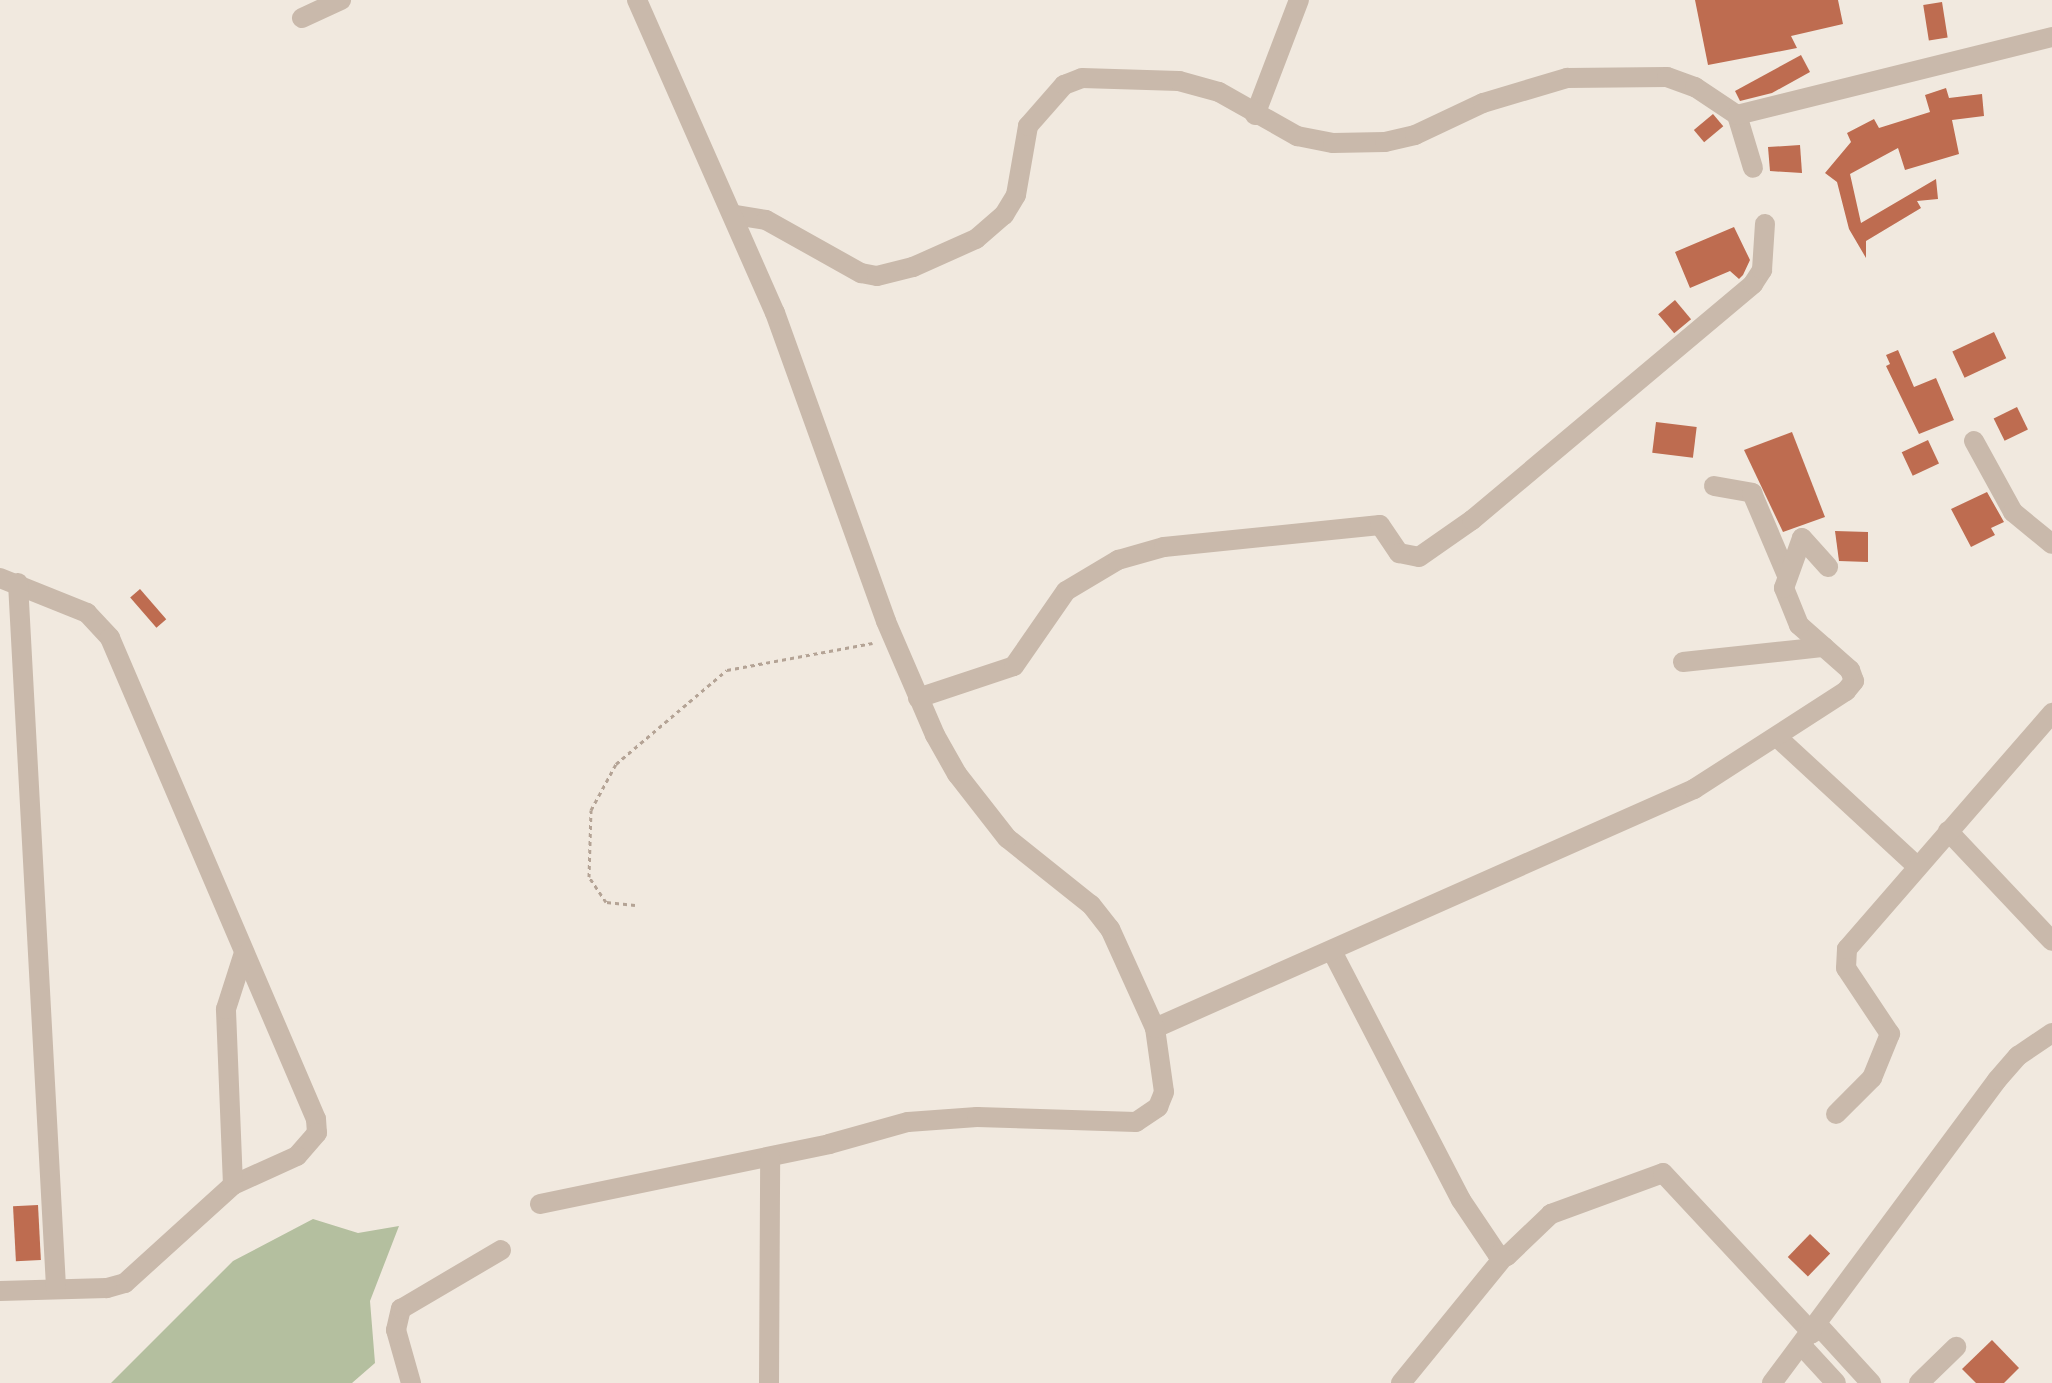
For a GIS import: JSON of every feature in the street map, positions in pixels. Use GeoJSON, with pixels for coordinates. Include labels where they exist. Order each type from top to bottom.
{"type":"FeatureCollection","features":[{"type":"Feature","properties":{"kind":"street"},"geometry":{"type":"LineString","coordinates":[[302,18],[341,0]]}},
{"type":"Feature","properties":{"kind":"street"},"geometry":{"type":"LineString","coordinates":[[540,1204],[937,1119],[1136,1122],[1158,1107],[1164,1092],[1155,1028],[1110,929],[1091,905],[1026,856],[982,809],[957,774],[918,698],[893,639],[788,347],[735,215],[637,0]]}},
{"type":"Feature","properties":{"kind":"street"},"geometry":{"type":"LineString","coordinates":[[1255,115],[1299,0]]}},
{"type":"Feature","properties":{"kind":"street"},"geometry":{"type":"LineString","coordinates":[[1737,115],[2052,37]]}},
{"type":"Feature","properties":{"kind":"street"},"geometry":{"type":"LineString","coordinates":[[735,215],[766,220],[861,273],[888,275],[951,252],[1004,215],[1019,182],[1024,135],[1068,82],[1179,81],[1219,92],[1283,131],[1318,141],[1385,142],[1553,81],[1621,73],[1685,82],[1737,115],[1753,168]]}},
{"type":"Feature","properties":{"kind":"street"},"geometry":{"type":"LineString","coordinates":[[918,698],[1014,666],[1066,591],[1118,560],[1164,547],[1380,525],[1399,553],[1419,557],[1472,520],[1753,284],[1762,270],[1765,224]]}},
{"type":"Feature","properties":{"kind":"street"},"geometry":{"type":"LineString","coordinates":[[1974,441],[2013,512],[2052,544]]}},
{"type":"Feature","properties":{"kind":"street"},"geometry":{"type":"LineString","coordinates":[[1155,1028],[1333,953],[1694,789],[1777,737],[1854,681],[1850,670],[1792,614],[1786,573],[1752,493],[1714,486]]}},
{"type":"Feature","properties":{"kind":"street"},"geometry":{"type":"LineString","coordinates":[[1786,573],[1802,538],[1828,567]]}},
{"type":"Feature","properties":{"kind":"street"},"geometry":{"type":"LineString","coordinates":[[0,1291],[107,1288],[125,1283],[233,1185],[297,1156],[317,1133],[316,1119],[243,956],[110,638],[87,613],[9,580],[56,1288]]}},
{"type":"Feature","properties":{"kind":"street"},"geometry":{"type":"LineString","coordinates":[[1683,662],[1824,647]]}},
{"type":"Feature","properties":{"kind":"street"},"geometry":{"type":"LineString","coordinates":[[1836,1114],[1872,1078],[1890,1034],[1846,968],[1844,955],[1917,866],[2052,713]]}},
{"type":"Feature","properties":{"kind":"street"},"geometry":{"type":"LineString","coordinates":[[1777,737],[1917,866]]}},
{"type":"Feature","properties":{"kind":"street"},"geometry":{"type":"LineString","coordinates":[[1948,831],[2052,941]]}},
{"type":"Feature","properties":{"kind":"street"},"geometry":{"type":"LineString","coordinates":[[1333,953],[1461,1200],[1503,1258]]}},
{"type":"Feature","properties":{"kind":"street"},"geometry":{"type":"LineString","coordinates":[[233,1185],[226,1009],[243,956]]}},
{"type":"Feature","properties":{"kind":"street"},"geometry":{"type":"LineString","coordinates":[[1772,1383],[1811,1335],[1997,1080],[2018,1056],[2052,1033]]}},
{"type":"Feature","properties":{"kind":"street"},"geometry":{"type":"LineString","coordinates":[[769,1383],[770,1157]]}},
{"type":"Feature","properties":{"kind":"street"},"geometry":{"type":"LineString","coordinates":[[1401,1383],[1503,1258],[1551,1214],[1663,1173],[1811,1335],[1871,1383]]}},
{"type":"Feature","properties":{"kind":"street"},"geometry":{"type":"LineString","coordinates":[[411,1383],[396,1330],[401,1309],[501,1250]]}},
{"type":"Feature","properties":{"kind":"street"},"geometry":{"type":"LineString","coordinates":[[1811,1335],[1836,1383]]}},
{"type":"Feature","properties":{"kind":"street"},"geometry":{"type":"LineString","coordinates":[[1919,1383],[1956,1347]]}},
{"type":"Feature","properties":{"kind":"path"},"geometry":{"type":"LineString","coordinates":[[635,905],[606,902],[589,877],[591,810],[616,764],[727,670],[893,639]]}},
{"type":"Feature","properties":{"kind":"green space"},"geometry":{"type":"Polygon","coordinates":[[[313,1219],[358,1233],[399,1226],[370,1301],[375,1363],[352,1383],[111,1383],[233,1261],[313,1219]]]}},
{"type":"Feature","properties":{"kind":"building"},"geometry":{"type":"Polygon","coordinates":[[[1695,0],[1838,0],[1843,24],[1791,36],[1797,48],[1708,65],[1695,0]]]}},
{"type":"Feature","properties":{"kind":"building"},"geometry":{"type":"Polygon","coordinates":[[[1942,2],[1948,38],[1929,41],[1923,5],[1942,2]]]}},
{"type":"Feature","properties":{"kind":"building"},"geometry":{"type":"Polygon","coordinates":[[[1801,55],[1810,72],[1772,93],[1740,101],[1735,91],[1801,55]]]}},
{"type":"Feature","properties":{"kind":"building"},"geometry":{"type":"Polygon","coordinates":[[[1946,88],[1949,98],[1982,94],[1984,116],[1952,120],[1959,154],[1905,170],[1898,148],[1850,174],[1861,223],[1936,179],[1938,199],[1917,201],[1921,208],[1866,241],[1866,258],[1849,229],[1837,182],[1825,173],[1851,142],[1847,133],[1874,119],[1879,128],[1930,112],[1925,95],[1946,88]]]}},
{"type":"Feature","properties":{"kind":"building"},"geometry":{"type":"Polygon","coordinates":[[[1713,114],[1723,126],[1704,142],[1694,130],[1713,114]]]}},
{"type":"Feature","properties":{"kind":"building"},"geometry":{"type":"Polygon","coordinates":[[[1800,145],[1802,173],[1770,171],[1768,147],[1800,145]]]}},
{"type":"Feature","properties":{"kind":"building"},"geometry":{"type":"Polygon","coordinates":[[[1734,227],[1750,260],[1743,275],[1739,279],[1730,271],[1690,288],[1675,252],[1734,227]]]}},
{"type":"Feature","properties":{"kind":"building"},"geometry":{"type":"Polygon","coordinates":[[[1675,300],[1691,319],[1674,333],[1658,314],[1675,300]]]}},
{"type":"Feature","properties":{"kind":"building"},"geometry":{"type":"Polygon","coordinates":[[[1994,332],[2006,358],[1965,378],[1952,351],[1994,332]]]}},
{"type":"Feature","properties":{"kind":"building"},"geometry":{"type":"Polygon","coordinates":[[[1898,350],[1914,387],[1936,378],[1954,420],[1919,434],[1886,366],[1890,364],[1886,355],[1898,350]]]}},
{"type":"Feature","properties":{"kind":"building"},"geometry":{"type":"Polygon","coordinates":[[[2017,407],[2028,429],[2005,441],[1994,418],[2017,407]]]}},
{"type":"Feature","properties":{"kind":"building"},"geometry":{"type":"Polygon","coordinates":[[[1656,422],[1697,427],[1693,458],[1652,453],[1656,422]]]}},
{"type":"Feature","properties":{"kind":"building"},"geometry":{"type":"Polygon","coordinates":[[[1792,432],[1825,517],[1783,532],[1744,450],[1792,432]]]}},
{"type":"Feature","properties":{"kind":"building"},"geometry":{"type":"Polygon","coordinates":[[[1928,440],[1939,464],[1913,476],[1902,452],[1928,440]]]}},
{"type":"Feature","properties":{"kind":"building"},"geometry":{"type":"Polygon","coordinates":[[[1987,492],[2004,522],[1991,528],[1995,535],[1971,547],[1951,509],[1987,492]]]}},
{"type":"Feature","properties":{"kind":"building"},"geometry":{"type":"Polygon","coordinates":[[[1835,531],[1868,532],[1868,562],[1839,561],[1835,531]]]}},
{"type":"Feature","properties":{"kind":"building"},"geometry":{"type":"Polygon","coordinates":[[[140,589],[166,619],[156,628],[130,598],[140,589]]]}},
{"type":"Feature","properties":{"kind":"building"},"geometry":{"type":"Polygon","coordinates":[[[38,1205],[41,1260],[16,1261],[13,1206],[38,1205]]]}},
{"type":"Feature","properties":{"kind":"building"},"geometry":{"type":"Polygon","coordinates":[[[1810,1234],[1830,1253],[1808,1276],[1788,1257],[1810,1234]]]}},
{"type":"Feature","properties":{"kind":"building"},"geometry":{"type":"Polygon","coordinates":[[[1992,1340],[2019,1368],[2004,1383],[1976,1383],[1962,1369],[1992,1340]]]}}]}
